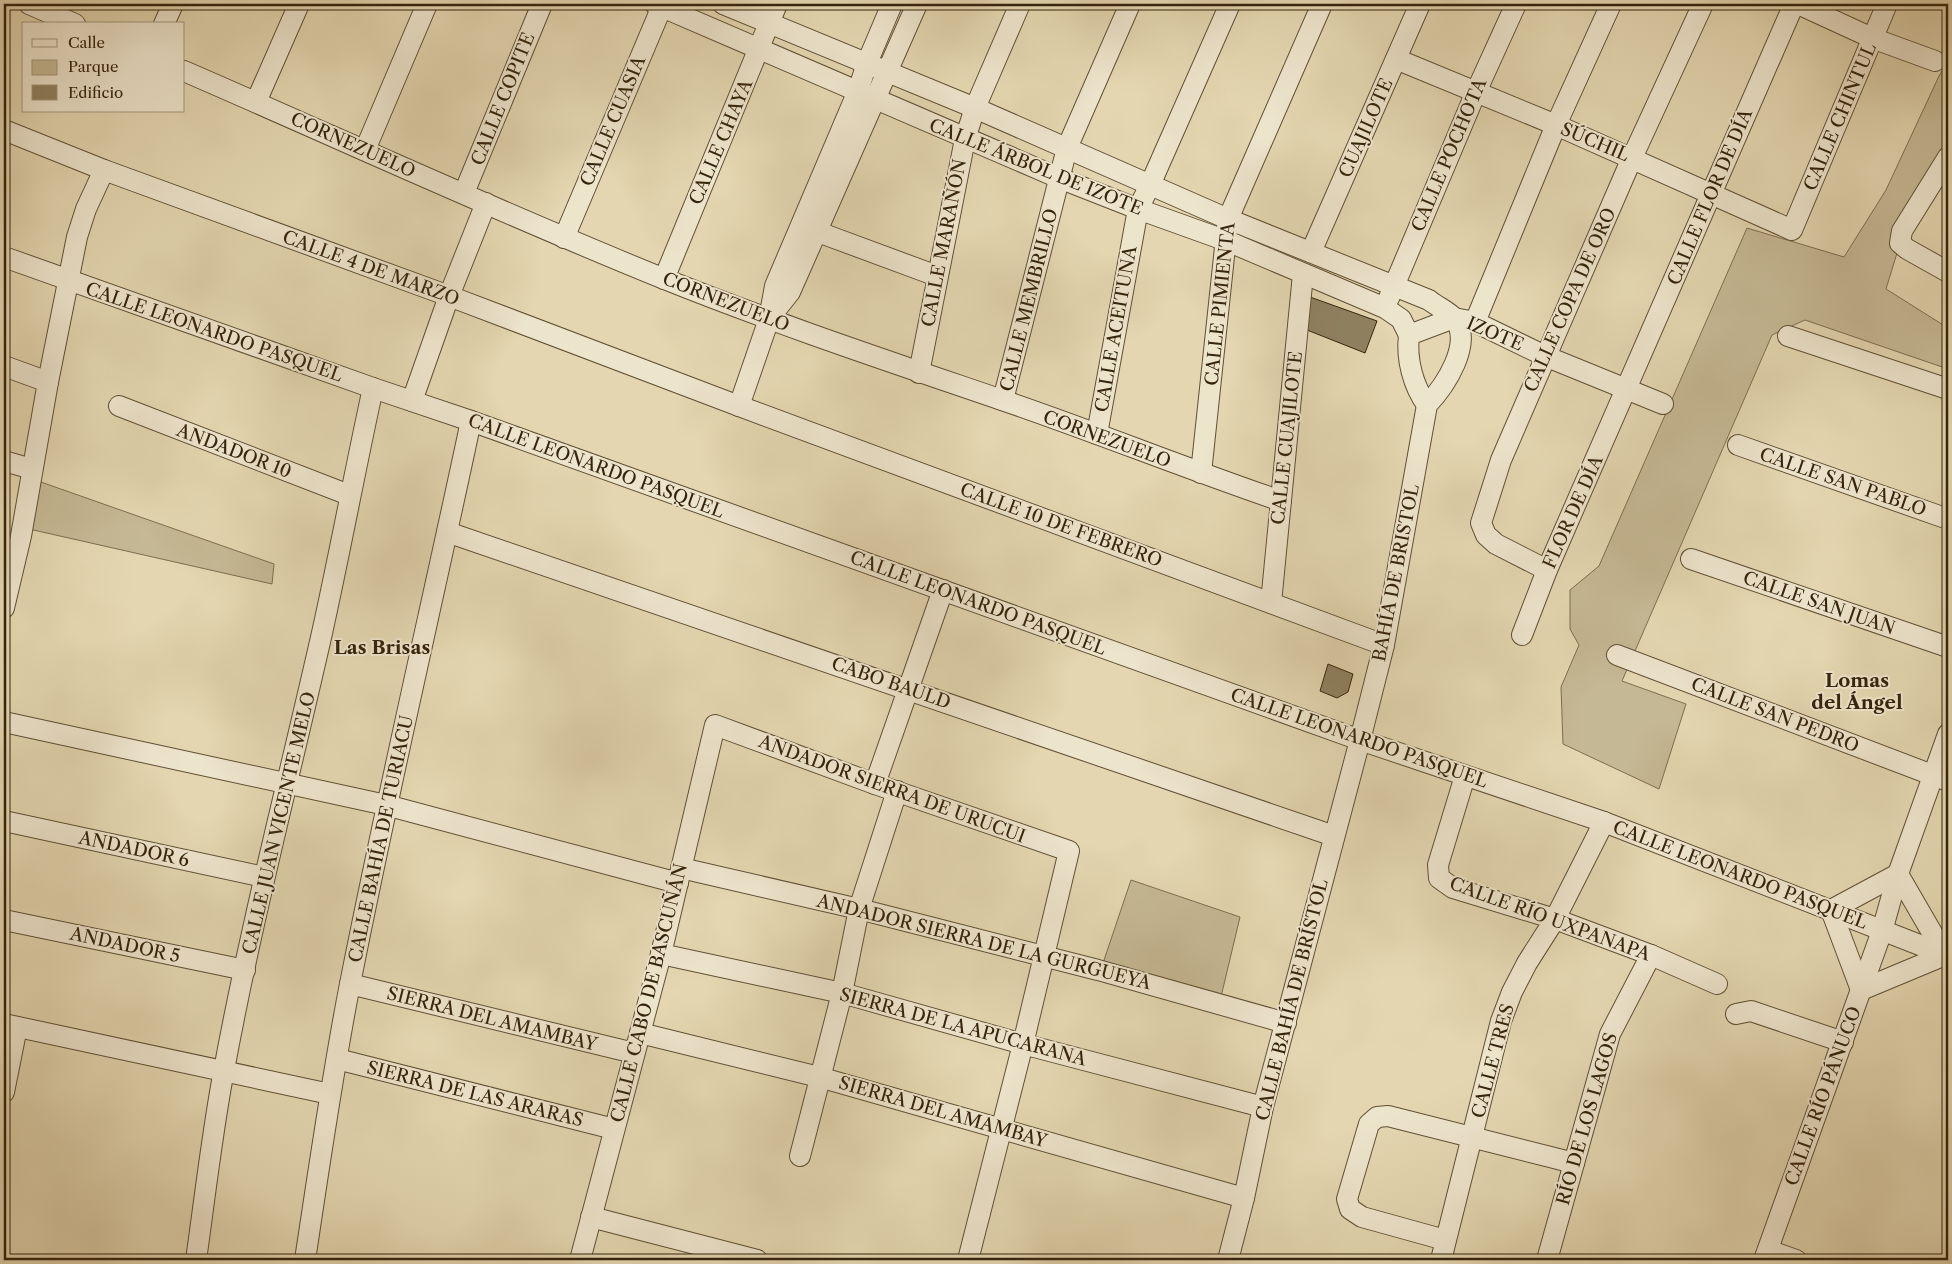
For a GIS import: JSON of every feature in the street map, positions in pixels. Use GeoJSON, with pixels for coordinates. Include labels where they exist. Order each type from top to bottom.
{"type":"FeatureCollection","features":[{"type":"Feature","properties":{"kind":"street"},"geometry":{"type":"LineString","coordinates":[[29,4],[56,9],[72,22]]}},
{"type":"Feature","properties":{"kind":"street"},"geometry":{"type":"LineString","coordinates":[[165,22],[173,4]]}},
{"type":"Feature","properties":{"kind":"street"},"geometry":{"type":"LineString","coordinates":[[256,102],[299,4]]}},
{"type":"Feature","properties":{"kind":"street"},"geometry":{"type":"LineString","coordinates":[[365,150],[427,4]]}},
{"type":"Feature","properties":{"kind":"street","name":"CALLE COPITE"},"geometry":{"type":"LineString","coordinates":[[464,193],[542,4]]}},
{"type":"Feature","properties":{"kind":"street","name":"CALLE ÁRBOL DE IZOTE"},"geometry":{"type":"LineString","coordinates":[[723,4],[773,13],[867,63],[1228,219],[1429,300],[1454,318]]}},
{"type":"Feature","properties":{"kind":"street"},"geometry":{"type":"LineString","coordinates":[[739,406],[769,319],[775,286],[858,92],[867,63],[892,4]]}},
{"type":"Feature","properties":{"kind":"street"},"geometry":{"type":"LineString","coordinates":[[769,319],[790,292],[917,4]]}},
{"type":"Feature","properties":{"kind":"street","name":"CALLE MARAÑÓN"},"geometry":{"type":"LineString","coordinates":[[919,373],[965,139],[974,108],[1020,4]]}},
{"type":"Feature","properties":{"kind":"street","name":"CALLE MEMBRILLO"},"geometry":{"type":"LineString","coordinates":[[1003,400],[1067,148],[1130,4]]}},
{"type":"Feature","properties":{"kind":"street","name":"CALLE ACEITUNA"},"geometry":{"type":"LineString","coordinates":[[1097,434],[1138,209],[1230,4]]}},
{"type":"Feature","properties":{"kind":"street","name":"CALLE PIMIENTA"},"geometry":{"type":"LineString","coordinates":[[1201,474],[1228,219],[1322,4]]}},
{"type":"Feature","properties":{"kind":"street","name":"CUAJILOTE"},"geometry":{"type":"LineString","coordinates":[[1311,252],[1420,4]]}},
{"type":"Feature","properties":{"kind":"street","name":"CALLE POCHOTA"},"geometry":{"type":"LineString","coordinates":[[1385,308],[1476,92],[1516,4]]}},
{"type":"Feature","properties":{"kind":"street"},"geometry":{"type":"LineString","coordinates":[[1475,322],[1556,125],[1611,4]]}},
{"type":"Feature","properties":{"kind":"street","name":"CALLE COPA DE ORO"},"geometry":{"type":"LineString","coordinates":[[1547,570],[1496,544],[1486,535],[1481,523],[1496,473],[1545,356],[1632,158],[1703,4]]}},
{"type":"Feature","properties":{"kind":"street","name":"CALLE FLOR DE DÍA"},"geometry":{"type":"LineString","coordinates":[[1626,390],[1794,4]]}},
{"type":"Feature","properties":{"kind":"street"},"geometry":{"type":"LineString","coordinates":[[1798,4],[1872,38],[1934,61]]}},
{"type":"Feature","properties":{"kind":"street","name":"CALLE CHINTUL"},"geometry":{"type":"LineString","coordinates":[[1792,230],[1887,4]]}},
{"type":"Feature","properties":{"kind":"street","name":"CALLE ÁRBOL DE IZOTE"},"geometry":{"type":"LineString","coordinates":[[660,5],[965,139],[1138,209],[1227,241],[1385,308],[1401,319],[1409,335]]}},
{"type":"Feature","properties":{"kind":"street","name":"CALLE CUASIA"},"geometry":{"type":"LineString","coordinates":[[564,238],[660,5]]}},
{"type":"Feature","properties":{"kind":"street","name":"CALLE CHAYA"},"geometry":{"type":"LineString","coordinates":[[664,279],[760,50],[773,13]]}},
{"type":"Feature","properties":{"kind":"street","name":"SÚCHIL"},"geometry":{"type":"LineString","coordinates":[[1396,59],[1556,125],[1792,230]]}},
{"type":"Feature","properties":{"kind":"street","name":"CORNEZUELO"},"geometry":{"type":"LineString","coordinates":[[185,71],[564,238],[664,279],[919,373],[1003,400],[1201,474],[1281,501]]}},
{"type":"Feature","properties":{"kind":"street","name":"CALLE 4 DE MARZO"},"geometry":{"type":"LineString","coordinates":[[4,130],[104,170],[449,296],[739,406]]}},
{"type":"Feature","properties":{"kind":"street"},"geometry":{"type":"LineString","coordinates":[[1948,157],[1902,231],[1900,243],[1907,249],[1948,272]]}},
{"type":"Feature","properties":{"kind":"street"},"geometry":{"type":"LineString","coordinates":[[4,608],[22,528],[48,382],[77,237],[86,209],[104,170]]}},
{"type":"Feature","properties":{"kind":"street"},"geometry":{"type":"LineString","coordinates":[[412,401],[449,296],[486,203]]}},
{"type":"Feature","properties":{"kind":"street"},"geometry":{"type":"LineString","coordinates":[[818,232],[937,276]]}},
{"type":"Feature","properties":{"kind":"street","name":"CALLE LEONARDO PASQUEL"},"geometry":{"type":"LineString","coordinates":[[4,257],[471,421],[1360,740],[1604,822],[1947,955]]}},
{"type":"Feature","properties":{"kind":"street","name":"CALLE CUAJILOTE"},"geometry":{"type":"LineString","coordinates":[[1271,603],[1303,274]]}},
{"type":"Feature","properties":{"kind":"street","name":"IZOTE"},"geometry":{"type":"LineString","coordinates":[[1409,335],[1454,318],[1475,322],[1545,356],[1663,404]]}},
{"type":"Feature","properties":{"kind":"street","name":"BAHÍA DE BRISTOL"},"geometry":{"type":"LineString","coordinates":[[1360,740],[1384,645],[1427,405],[1438,394],[1458,359],[1461,344],[1460,330],[1454,318]]}},
{"type":"Feature","properties":{"kind":"street"},"geometry":{"type":"LineString","coordinates":[[1409,335],[1407,348],[1409,362],[1418,393],[1427,405]]}},
{"type":"Feature","properties":{"kind":"street"},"geometry":{"type":"LineString","coordinates":[[1788,336],[1948,389]]}},
{"type":"Feature","properties":{"kind":"street"},"geometry":{"type":"LineString","coordinates":[[4,366],[48,382]]}},
{"type":"Feature","properties":{"kind":"street","name":"CALLE JUAN VICENTE MELO"},"geometry":{"type":"LineString","coordinates":[[196,1260],[223,1071],[264,878],[288,784],[329,603],[349,495],[373,388]]}},
{"type":"Feature","properties":{"kind":"street","name":"FLOR DE DÍA"},"geometry":{"type":"LineString","coordinates":[[1522,635],[1547,570],[1626,390]]}},
{"type":"Feature","properties":{"kind":"street","name":"ANDADOR 10"},"geometry":{"type":"LineString","coordinates":[[119,406],[349,495]]}},
{"type":"Feature","properties":{"kind":"street","name":"CALLE 10 DE FEBRERO"},"geometry":{"type":"LineString","coordinates":[[739,406],[1384,645]]}},
{"type":"Feature","properties":{"kind":"street","name":"CALLE BAHÍA DE TURIACU"},"geometry":{"type":"LineString","coordinates":[[305,1260],[330,1094],[350,984],[386,805],[471,421]]}},
{"type":"Feature","properties":{"kind":"street","name":"CALLE SAN PABLO"},"geometry":{"type":"LineString","coordinates":[[1738,444],[1948,519]]}},
{"type":"Feature","properties":{"kind":"street"},"geometry":{"type":"LineString","coordinates":[[4,461],[32,470]]}},
{"type":"Feature","properties":{"kind":"street","name":"CABO BAULD"},"geometry":{"type":"LineString","coordinates":[[447,532],[1334,836]]}},
{"type":"Feature","properties":{"kind":"street","name":"CALLE SAN JUAN"},"geometry":{"type":"LineString","coordinates":[[1691,559],[1948,647]]}},
{"type":"Feature","properties":{"kind":"street"},"geometry":{"type":"LineString","coordinates":[[876,784],[907,689],[943,590]]}},
{"type":"Feature","properties":{"kind":"street","name":"CALLE SAN PEDRO"},"geometry":{"type":"LineString","coordinates":[[1617,655],[1941,778]]}},
{"type":"Feature","properties":{"kind":"street","name":"ANDADOR SIERRA DE LA GURGUEYA"},"geometry":{"type":"LineString","coordinates":[[4,722],[386,805],[680,876],[859,909],[1098,970],[1286,1023]]}},
{"type":"Feature","properties":{"kind":"street","name":"ANDADOR SIERRA DE URUCUI"},"geometry":{"type":"LineString","coordinates":[[714,725],[1069,851],[1044,956]]}},
{"type":"Feature","properties":{"kind":"street","name":"CALLE CABO DE BASCUÑÁN"},"geometry":{"type":"LineString","coordinates":[[580,1260],[661,954],[714,725]]}},
{"type":"Feature","properties":{"kind":"street","name":"CALLE RÍO PÁNUCO"},"geometry":{"type":"LineString","coordinates":[[1766,1255],[1882,931],[1898,874],[1941,778],[1948,734]]}},
{"type":"Feature","properties":{"kind":"street","name":"CALLE BAHÍA DE BRÍSTOL"},"geometry":{"type":"LineString","coordinates":[[1228,1260],[1244,1198],[1263,1107],[1360,740]]}},
{"type":"Feature","properties":{"kind":"street","name":"CALLE RÍO UXPANAPA"},"geometry":{"type":"LineString","coordinates":[[1465,776],[1438,865],[1439,878],[1453,888],[1555,919],[1651,955],[1718,984]]}},
{"type":"Feature","properties":{"kind":"street"},"geometry":{"type":"LineString","coordinates":[[800,1156],[842,993],[859,909],[897,791]]}},
{"type":"Feature","properties":{"kind":"street","name":"ANDADOR 6"},"geometry":{"type":"LineString","coordinates":[[4,822],[264,878]]}},
{"type":"Feature","properties":{"kind":"street","name":"CALLE TRES"},"geometry":{"type":"LineString","coordinates":[[1440,1260],[1473,1137],[1501,1021],[1512,992],[1527,963],[1555,919],[1604,822]]}},
{"type":"Feature","properties":{"kind":"street"},"geometry":{"type":"LineString","coordinates":[[1898,874],[1947,955],[1861,990],[1831,910],[1898,874]]}},
{"type":"Feature","properties":{"kind":"street","name":"ANDADOR 5"},"geometry":{"type":"LineString","coordinates":[[4,920],[245,970]]}},
{"type":"Feature","properties":{"kind":"street","name":"SIERRA DE LA APUCARANA"},"geometry":{"type":"LineString","coordinates":[[661,954],[842,993],[1023,1044],[1263,1107]]}},
{"type":"Feature","properties":{"kind":"street","name":"RÍO DE LOS LAGOS"},"geometry":{"type":"LineString","coordinates":[[1547,1260],[1610,1034],[1651,955]]}},
{"type":"Feature","properties":{"kind":"street"},"geometry":{"type":"LineString","coordinates":[[968,1260],[1044,956]]}},
{"type":"Feature","properties":{"kind":"street","name":"SIERRA DEL AMAMBAY"},"geometry":{"type":"LineString","coordinates":[[350,984],[634,1053]]}},
{"type":"Feature","properties":{"kind":"street"},"geometry":{"type":"LineString","coordinates":[[1736,1014],[1751,1011],[1843,1042]]}},
{"type":"Feature","properties":{"kind":"street"},"geometry":{"type":"LineString","coordinates":[[4,1092],[10,1026],[330,1094]]}},
{"type":"Feature","properties":{"kind":"street","name":"SIERRA DEL AMAMBAY"},"geometry":{"type":"LineString","coordinates":[[640,1033],[819,1077],[1244,1198]]}},
{"type":"Feature","properties":{"kind":"street","name":"SIERRA DE LAS ARARAS"},"geometry":{"type":"LineString","coordinates":[[337,1059],[614,1129]]}},
{"type":"Feature","properties":{"kind":"street"},"geometry":{"type":"LineString","coordinates":[[1445,1240],[1362,1217],[1350,1209],[1347,1199],[1363,1143],[1369,1124],[1377,1117],[1388,1116],[1574,1163]]}},
{"type":"Feature","properties":{"kind":"street"},"geometry":{"type":"LineString","coordinates":[[591,1217],[757,1260]]}},
{"type":"Feature","properties":{"kind":"street"},"geometry":{"type":"LineString","coordinates":[[1766,1255],[1796,1260]]}},
{"type":"Feature","properties":{"kind":"green space"},"geometry":{"type":"Polygon","coordinates":[[[1948,61],[1948,171],[1897,253],[1886,289],[1948,328],[1948,369],[1805,320],[1772,335],[1622,681],[1686,704],[1659,789],[1563,744],[1561,687],[1579,645],[1570,629],[1570,590],[1599,566],[1747,228],[1844,257],[1886,190],[1939,76],[1948,61]]]}},
{"type":"Feature","properties":{"kind":"green space"},"geometry":{"type":"Polygon","coordinates":[[[38,481],[274,564],[272,584],[29,529],[38,481]]]}},
{"type":"Feature","properties":{"kind":"green space"},"geometry":{"type":"Polygon","coordinates":[[[1131,880],[1240,917],[1220,1001],[1102,966],[1131,880]]]}},
{"type":"Feature","properties":{"kind":"building"},"geometry":{"type":"Polygon","coordinates":[[[1310,297],[1377,321],[1365,353],[1307,330],[1310,297]]]}},
{"type":"Feature","properties":{"kind":"building"},"geometry":{"type":"Polygon","coordinates":[[[1328,664],[1353,674],[1348,692],[1337,698],[1320,691],[1328,664]]]}},
{"type":"Feature","properties":{"kind":"district","name":"Las Brisas"},"geometry":{"type":"Point","coordinates":[382,647]}},
{"type":"Feature","properties":{"kind":"district","name":"Lomas del Ángel"},"geometry":{"type":"Point","coordinates":[1857,691]}}]}
